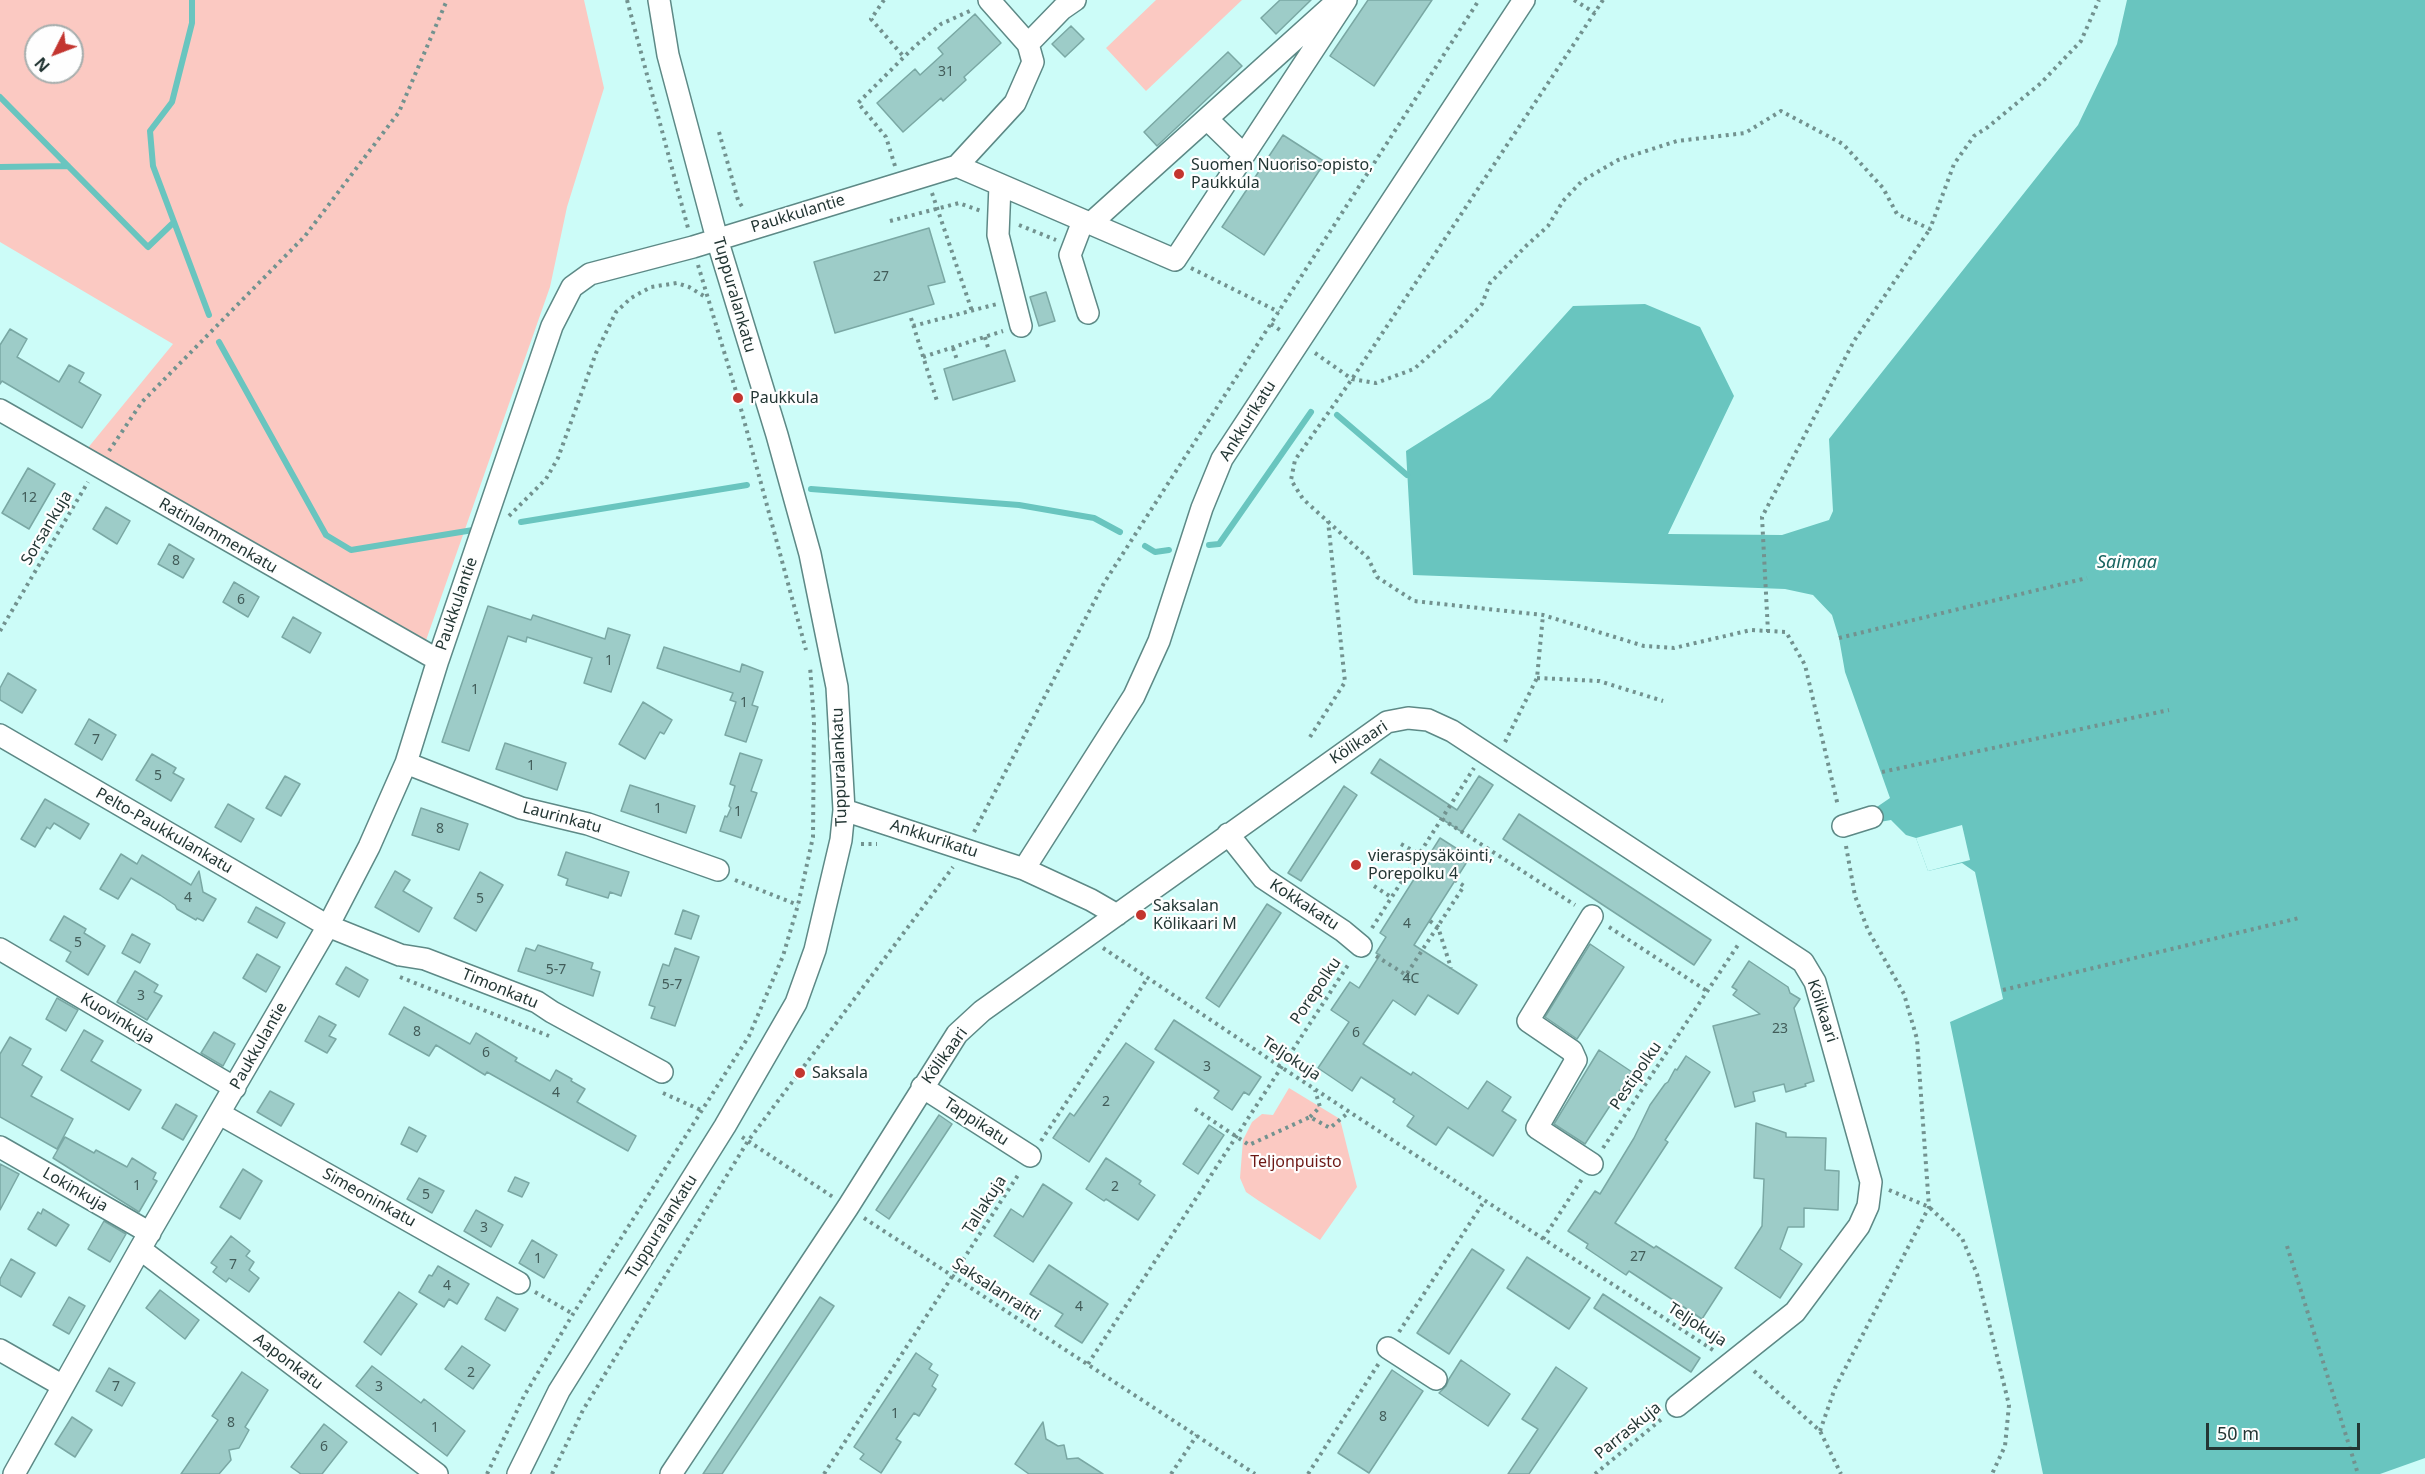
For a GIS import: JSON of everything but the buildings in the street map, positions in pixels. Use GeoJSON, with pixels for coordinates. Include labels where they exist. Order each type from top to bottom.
{"type":"FeatureCollection","features":[{"type":"Feature","properties":{"kind":"street","name":"Tuppuralankatu"},"geometry":{"type":"LineString","coordinates":[[518,1474],[559,1391],[725,1126],[796,1003],[815,950],[841,840],[844,810],[837,687],[810,554],[777,435],[717,239],[668,55],[659,0]]}},
{"type":"Feature","properties":{"kind":"street"},"geometry":{"type":"LineString","coordinates":[[1028,44],[1062,9],[1075,0]]}},
{"type":"Feature","properties":{"kind":"street"},"geometry":{"type":"LineString","coordinates":[[1088,313],[1070,255],[1087,222],[1207,119],[1339,0]]}},
{"type":"Feature","properties":{"kind":"street"},"geometry":{"type":"LineString","coordinates":[[992,3],[1028,44],[1033,62],[1015,103],[957,166],[1175,260],[1347,0]]}},
{"type":"Feature","properties":{"kind":"street","name":"Ankkurikatu"},"geometry":{"type":"LineString","coordinates":[[1024,869],[1134,696],[1159,641],[1202,508],[1222,459],[1524,0]]}},
{"type":"Feature","properties":{"kind":"street"},"geometry":{"type":"LineString","coordinates":[[1207,119],[1244,155]]}},
{"type":"Feature","properties":{"kind":"street","name":"Paukkulantie"},"geometry":{"type":"LineString","coordinates":[[15,1473],[145,1241],[328,926],[369,847],[406,763],[438,660],[552,326],[572,287],[590,274],[693,247],[957,166]]}},
{"type":"Feature","properties":{"kind":"street"},"geometry":{"type":"LineString","coordinates":[[1000,185],[998,235],[1021,326]]}},
{"type":"Feature","properties":{"kind":"street","name":"Ratinlammenkatu"},"geometry":{"type":"LineString","coordinates":[[0,410],[438,660]]}},
{"type":"Feature","properties":{"kind":"street","name":"Kölikaari"},"geometry":{"type":"LineString","coordinates":[[671,1474],[848,1207],[957,1034],[982,1011],[1387,722],[1408,718],[1428,720],[1452,731],[1803,962],[1815,982],[1871,1182],[1868,1206],[1858,1226],[1795,1312],[1677,1406]]}},
{"type":"Feature","properties":{"kind":"street","name":"Pelto-Paukkulankatu"},"geometry":{"type":"LineString","coordinates":[[0,735],[328,926]]}},
{"type":"Feature","properties":{"kind":"street","name":"Laurinkatu"},"geometry":{"type":"LineString","coordinates":[[406,763],[520,808],[588,824],[718,870]]}},
{"type":"Feature","properties":{"kind":"street","name":"Ankkurikatu"},"geometry":{"type":"LineString","coordinates":[[844,810],[1024,869],[1091,900],[1117,915]]}},
{"type":"Feature","properties":{"kind":"street"},"geometry":{"type":"LineString","coordinates":[[1842,826],[1872,817]]}},
{"type":"Feature","properties":{"kind":"street","name":"Kokkakatu"},"geometry":{"type":"LineString","coordinates":[[1228,834],[1263,878],[1343,931],[1360,946]]}},
{"type":"Feature","properties":{"kind":"street"},"geometry":{"type":"LineString","coordinates":[[1592,916],[1528,1021],[1572,1051],[1576,1060],[1537,1128],[1592,1164]]}},
{"type":"Feature","properties":{"kind":"street","name":"Timonkatu"},"geometry":{"type":"LineString","coordinates":[[328,926],[400,955],[424,959],[537,1002],[661,1081]]}},
{"type":"Feature","properties":{"kind":"street","name":"Kuovinkuja"},"geometry":{"type":"LineString","coordinates":[[0,949],[235,1088]]}},
{"type":"Feature","properties":{"kind":"street","name":"Tappikatu"},"geometry":{"type":"LineString","coordinates":[[922,1087],[1030,1156]]}},
{"type":"Feature","properties":{"kind":"street","name":"Simeoninkatu"},"geometry":{"type":"LineString","coordinates":[[220,1114],[519,1282]]}},
{"type":"Feature","properties":{"kind":"street","name":"Lokinkuja"},"geometry":{"type":"LineString","coordinates":[[0,1147],[145,1241]]}},
{"type":"Feature","properties":{"kind":"street","name":"Aaponkatu"},"geometry":{"type":"LineString","coordinates":[[145,1241],[437,1474]]}},
{"type":"Feature","properties":{"kind":"street"},"geometry":{"type":"LineString","coordinates":[[1388,1348],[1436,1378]]}},
{"type":"Feature","properties":{"kind":"street"},"geometry":{"type":"LineString","coordinates":[[0,1350],[63,1386]]}},
{"type":"Feature","properties":{"kind":"path","name":"Sorsankuja"},"geometry":{"type":"LineString","coordinates":[[0,631],[97,467],[142,402],[305,236],[399,112],[447,0]]}},
{"type":"Feature","properties":{"kind":"path"},"geometry":{"type":"LineString","coordinates":[[488,1474],[524,1396],[748,1036],[783,956],[798,904],[813,837],[814,722],[809,660],[738,398],[693,247],[627,0]]}},
{"type":"Feature","properties":{"kind":"path"},"geometry":{"type":"LineString","coordinates":[[884,0],[871,19],[904,57]]}},
{"type":"Feature","properties":{"kind":"path"},"geometry":{"type":"LineString","coordinates":[[552,1474],[583,1410],[748,1141],[966,849],[1104,583],[1479,0]]}},
{"type":"Feature","properties":{"kind":"path"},"geometry":{"type":"LineString","coordinates":[[1574,0],[1595,13]]}},
{"type":"Feature","properties":{"kind":"path"},"geometry":{"type":"LineString","coordinates":[[1603,0],[1295,460],[1291,480],[1303,499],[1368,558],[1377,577],[1414,601],[1543,615],[1644,646],[1674,648],[1751,630],[1786,633],[1805,665],[1842,826],[1854,896],[1868,930],[1904,994],[1917,1039],[1929,1207],[1834,1388],[1821,1431],[1841,1474]]}},
{"type":"Feature","properties":{"kind":"path"},"geometry":{"type":"LineString","coordinates":[[1768,632],[1762,517],[1854,341],[1930,229],[1954,164],[1974,136],[2041,83],[2081,41],[2099,0]]}},
{"type":"Feature","properties":{"kind":"path"},"geometry":{"type":"LineString","coordinates":[[896,185],[896,169],[886,138],[858,103],[941,24],[992,3]]}},
{"type":"Feature","properties":{"kind":"path"},"geometry":{"type":"LineString","coordinates":[[1352,378],[1376,383],[1414,369],[1460,328],[1482,304],[1490,283],[1548,226],[1563,201],[1582,181],[1618,159],[1677,141],[1745,133],[1780,111],[1843,144],[1883,188],[1897,214],[1930,229]]}},
{"type":"Feature","properties":{"kind":"path"},"geometry":{"type":"LineString","coordinates":[[719,132],[738,200],[746,212],[750,229]]}},
{"type":"Feature","properties":{"kind":"path"},"geometry":{"type":"LineString","coordinates":[[930,189],[972,310]]}},
{"type":"Feature","properties":{"kind":"path"},"geometry":{"type":"LineString","coordinates":[[1175,260],[1279,312]]}},
{"type":"Feature","properties":{"kind":"path"},"geometry":{"type":"LineString","coordinates":[[480,538],[525,503],[546,479],[561,449],[596,353],[616,312],[631,298],[651,287],[677,283],[689,287],[708,299]]}},
{"type":"Feature","properties":{"kind":"path"},"geometry":{"type":"LineString","coordinates":[[914,326],[1015,299]]}},
{"type":"Feature","properties":{"kind":"path"},"geometry":{"type":"LineString","coordinates":[[911,318],[938,401]]}},
{"type":"Feature","properties":{"kind":"path"},"geometry":{"type":"LineString","coordinates":[[923,357],[1021,326]]}},
{"type":"Feature","properties":{"kind":"path"},"geometry":{"type":"LineString","coordinates":[[985,337],[989,351]]}},
{"type":"Feature","properties":{"kind":"path"},"geometry":{"type":"LineString","coordinates":[[952,348],[957,360]]}},
{"type":"Feature","properties":{"kind":"path"},"geometry":{"type":"LineString","coordinates":[[1310,737],[1345,682],[1328,520]]}},
{"type":"Feature","properties":{"kind":"path"},"geometry":{"type":"LineString","coordinates":[[1839,638],[2087,578]]}},
{"type":"Feature","properties":{"kind":"path"},"geometry":{"type":"LineString","coordinates":[[1484,752],[1504,746],[1537,678],[1543,615]]}},
{"type":"Feature","properties":{"kind":"path"},"geometry":{"type":"LineString","coordinates":[[1537,678],[1599,681],[1663,701]]}},
{"type":"Feature","properties":{"kind":"path"},"geometry":{"type":"LineString","coordinates":[[1881,772],[2169,710]]}},
{"type":"Feature","properties":{"kind":"path","name":"Porepolku"},"geometry":{"type":"LineString","coordinates":[[1088,1364],[1484,752]]}},
{"type":"Feature","properties":{"kind":"path"},"geometry":{"type":"LineString","coordinates":[[813,837],[862,844],[887,843]]}},
{"type":"Feature","properties":{"kind":"path"},"geometry":{"type":"LineString","coordinates":[[1401,844],[1419,854]]}},
{"type":"Feature","properties":{"kind":"path"},"geometry":{"type":"LineString","coordinates":[[942,863],[964,871]]}},
{"type":"Feature","properties":{"kind":"path"},"geometry":{"type":"LineString","coordinates":[[718,870],[742,885],[798,904]]}},
{"type":"Feature","properties":{"kind":"path"},"geometry":{"type":"LineString","coordinates":[[1406,975],[1464,886],[1455,880]]}},
{"type":"Feature","properties":{"kind":"path"},"geometry":{"type":"LineString","coordinates":[[1374,886],[1391,897]]}},
{"type":"Feature","properties":{"kind":"path"},"geometry":{"type":"LineString","coordinates":[[2003,990],[2299,918]]}},
{"type":"Feature","properties":{"kind":"path"},"geometry":{"type":"LineString","coordinates":[[1430,921],[1438,927],[1451,968]]}},
{"type":"Feature","properties":{"kind":"path","name":"Pestipolku"},"geometry":{"type":"LineString","coordinates":[[1543,1239],[1750,927]]}},
{"type":"Feature","properties":{"kind":"path","name":"Teljokuja"},"geometry":{"type":"LineString","coordinates":[[1089,934],[1100,945],[1147,979],[1315,1090],[1732,1364],[1751,1369],[1821,1431]]}},
{"type":"Feature","properties":{"kind":"path"},"geometry":{"type":"LineString","coordinates":[[1360,946],[1411,979]]}},
{"type":"Feature","properties":{"kind":"path"},"geometry":{"type":"LineString","coordinates":[[392,972],[411,982],[555,1038]]}},
{"type":"Feature","properties":{"kind":"path","name":"Tallakuja"},"geometry":{"type":"LineString","coordinates":[[824,1474],[1147,979]]}},
{"type":"Feature","properties":{"kind":"path","name":"Saksalanraitti"},"geometry":{"type":"LineString","coordinates":[[661,1081],[702,1111],[1255,1474]]}},
{"type":"Feature","properties":{"kind":"path"},"geometry":{"type":"LineString","coordinates":[[1196,1108],[1249,1145],[1310,1117],[1320,1107],[1315,1090]]}},
{"type":"Feature","properties":{"kind":"path"},"geometry":{"type":"LineString","coordinates":[[1310,1117],[1330,1128],[1349,1112]]}},
{"type":"Feature","properties":{"kind":"path"},"geometry":{"type":"LineString","coordinates":[[1871,1182],[1929,1207],[1962,1238],[1977,1274],[2009,1405],[2005,1446],[1992,1474]]}},
{"type":"Feature","properties":{"kind":"path"},"geometry":{"type":"LineString","coordinates":[[2287,1246],[2358,1474]]}},
{"type":"Feature","properties":{"kind":"path"},"geometry":{"type":"LineString","coordinates":[[519,1282],[573,1314]]}},
{"type":"Feature","properties":{"kind":"path","name":"Parraskuja"},"geometry":{"type":"LineString","coordinates":[[1594,1474],[1677,1406]]}},
{"type":"Feature","properties":{"kind":"path"},"geometry":{"type":"LineString","coordinates":[[1171,1474],[1197,1435]]}},
{"type":"Feature","properties":{"kind":"green space"},"geometry":{"type":"Polygon","coordinates":[[[0,0],[584,0],[604,88],[567,207],[550,287],[424,646],[87,449],[173,344],[0,242],[0,0]]]}},
{"type":"Feature","properties":{"kind":"green space"},"geometry":{"type":"Polygon","coordinates":[[[1156,0],[1242,0],[1146,91],[1106,48],[1156,0]]]}},
{"type":"Feature","properties":{"kind":"green space","name":"Teljonpuisto"},"geometry":{"type":"Polygon","coordinates":[[[1289,1088],[1340,1119],[1357,1187],[1320,1240],[1246,1192],[1240,1178],[1243,1140],[1252,1122],[1262,1114],[1273,1115],[1289,1088]]]}},
{"type":"Feature","properties":{"kind":"water","name":"Saimaa"},"geometry":{"type":"Polygon","coordinates":[[[2127,0],[2425,0],[2425,1458],[2380,1474],[2043,1474],[1950,1022],[2003,999],[1975,872],[1962,863],[1928,871],[1916,838],[1906,835],[1891,820],[1874,823],[1871,811],[1890,798],[1845,672],[1832,615],[1813,595],[1785,589],[1413,575],[1406,451],[1490,398],[1573,306],[1645,304],[1700,327],[1734,396],[1668,534],[1782,535],[1829,520],[1833,511],[1829,439],[2078,125],[2117,44],[2127,0]]]}},
{"type":"Feature","properties":{"kind":"pier"},"geometry":{"type":"Polygon","coordinates":[[[1962,825],[1970,860],[1928,871],[1916,838],[1962,825]]]}},
{"type":"Feature","properties":{"kind":"waterway"},"geometry":{"type":"LineString","coordinates":[[192,0],[192,23],[172,102],[150,131],[153,166],[209,315]]}},
{"type":"Feature","properties":{"kind":"waterway"},"geometry":{"type":"LineString","coordinates":[[0,97],[148,247],[174,222]]}},
{"type":"Feature","properties":{"kind":"waterway"},"geometry":{"type":"LineString","coordinates":[[0,167],[68,166]]}},
{"type":"Feature","properties":{"kind":"waterway"},"geometry":{"type":"LineString","coordinates":[[219,342],[326,535],[351,550],[473,530]]}},
{"type":"Feature","properties":{"kind":"waterway"},"geometry":{"type":"LineString","coordinates":[[1209,545],[1219,544],[1311,412]]}},
{"type":"Feature","properties":{"kind":"waterway"},"geometry":{"type":"LineString","coordinates":[[1337,415],[1407,475]]}},
{"type":"Feature","properties":{"kind":"waterway"},"geometry":{"type":"LineString","coordinates":[[521,522],[747,485]]}},
{"type":"Feature","properties":{"kind":"waterway"},"geometry":{"type":"LineString","coordinates":[[811,489],[1019,505],[1094,518],[1120,532]]}},
{"type":"Feature","properties":{"kind":"waterway"},"geometry":{"type":"LineString","coordinates":[[1145,546],[1155,552],[1169,550]]}},
{"type":"Feature","properties":{"kind":"place","name":"Suomen Nuoriso-opisto, Paukkula"},"geometry":{"type":"Point","coordinates":[1179,174]}},
{"type":"Feature","properties":{"kind":"place","name":"Paukkula"},"geometry":{"type":"Point","coordinates":[738,398]}},
{"type":"Feature","properties":{"kind":"place","name":"vieraspysäköinti, Porepolku 4"},"geometry":{"type":"Point","coordinates":[1356,865]}},
{"type":"Feature","properties":{"kind":"place","name":"Saksalan Kölikaari M"},"geometry":{"type":"Point","coordinates":[1141,915]}},
{"type":"Feature","properties":{"kind":"place","name":"Saksala"},"geometry":{"type":"Point","coordinates":[800,1073]}}]}
